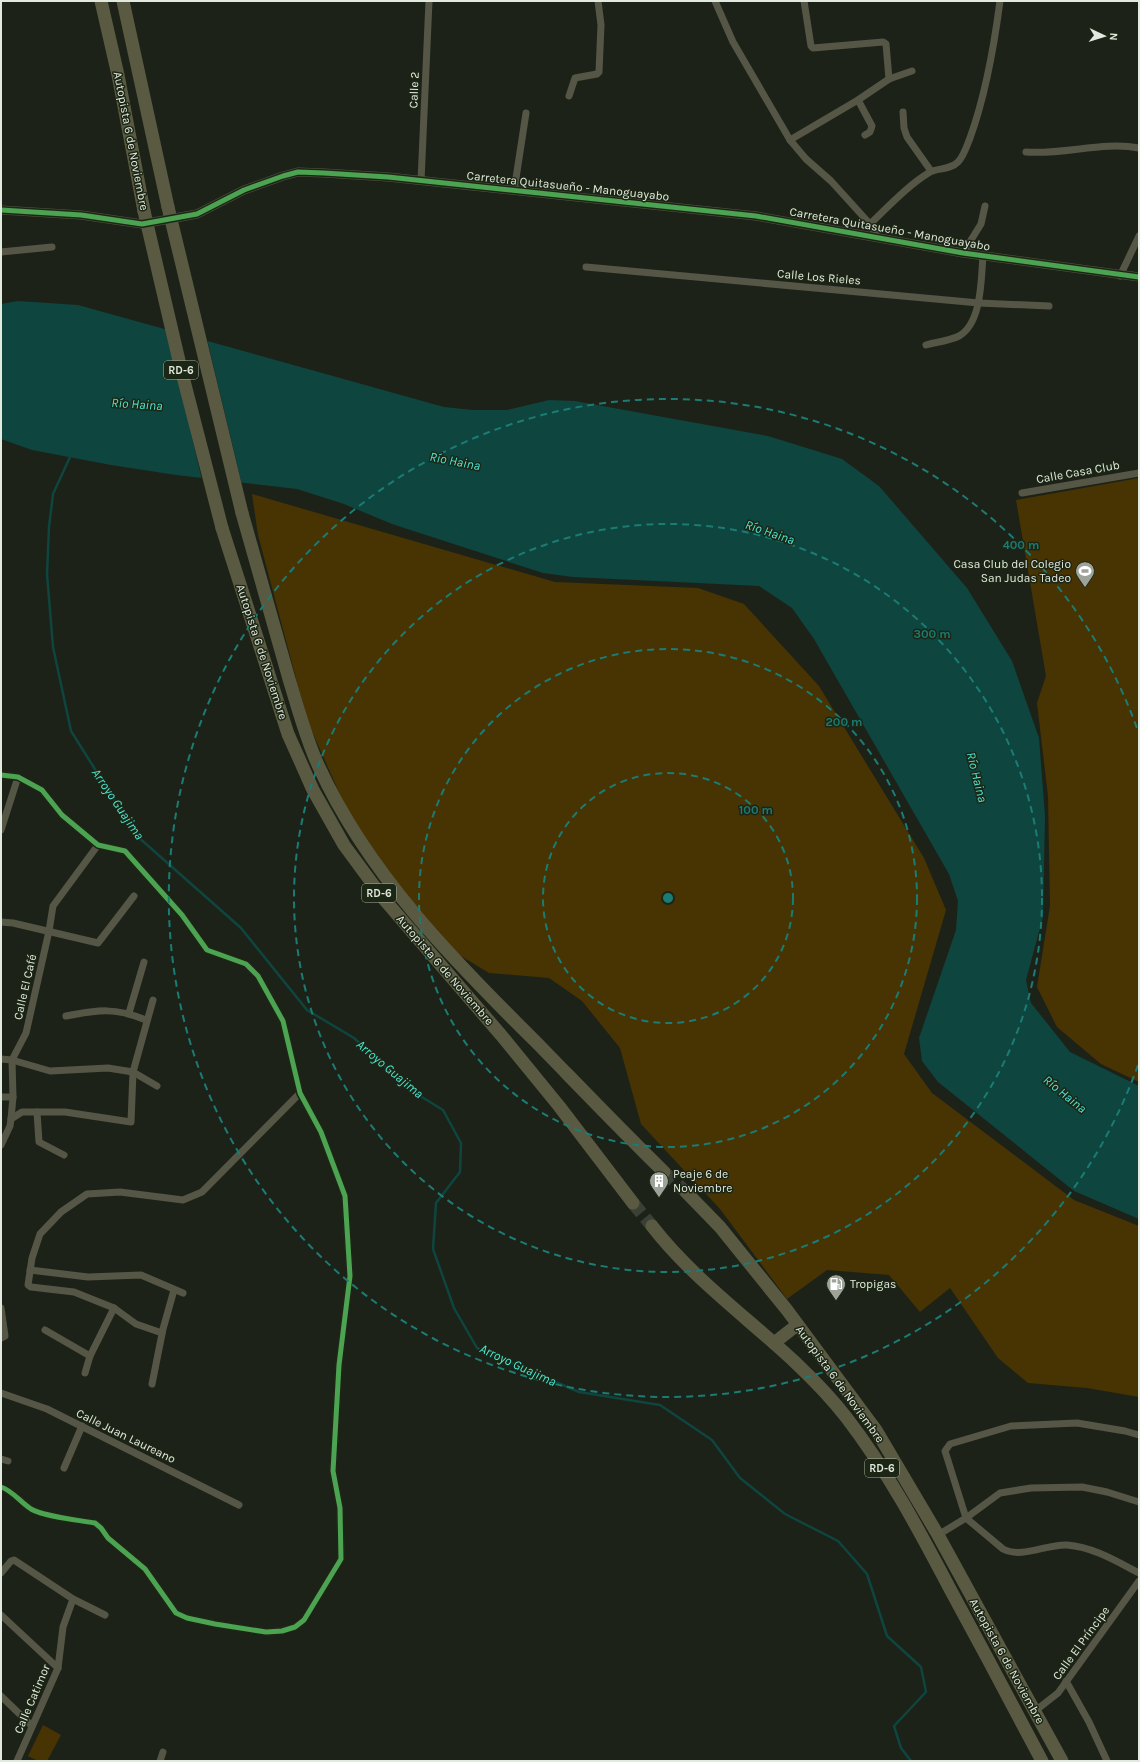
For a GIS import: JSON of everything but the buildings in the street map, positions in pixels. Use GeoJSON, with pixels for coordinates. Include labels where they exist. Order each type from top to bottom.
{"type":"FeatureCollection","features":[{"type":"Feature","properties":{"kind":"highway","name":"Autopista 6 de Noviembre"},"geometry":{"type":"LineString","coordinates":[[101,1],[118,75],[144,211],[181,369],[222,528],[288,734],[313,790],[344,845],[383,898],[502,1035],[550,1094],[633,1203]]}},
{"type":"Feature","properties":{"kind":"highway","name":"Autopista 6 de Noviembre"},"geometry":{"type":"LineString","coordinates":[[123,1],[168,207],[242,513],[301,718],[318,766],[341,809],[365,848],[428,930],[479,986],[664,1172]]}},
{"type":"Feature","properties":{"kind":"highway","name":"Autopista 6 de Noviembre"},"geometry":{"type":"LineString","coordinates":[[686,1192],[720,1227],[797,1325],[876,1430],[938,1535],[1062,1761]]}},
{"type":"Feature","properties":{"kind":"highway","name":"Autopista 6 de Noviembre"},"geometry":{"type":"LineString","coordinates":[[652,1226],[663,1240],[692,1270],[812,1379],[846,1416],[886,1475],[916,1524],[1042,1761]]}},
{"type":"Feature","properties":{"kind":"highway"},"geometry":{"type":"LineString","coordinates":[[774,1343],[797,1325]]}},
{"type":"Feature","properties":{"kind":"street","name":"Calle 2"},"geometry":{"type":"LineString","coordinates":[[421,181],[429,1]]}},
{"type":"Feature","properties":{"kind":"street"},"geometry":{"type":"LineString","coordinates":[[569,96],[575,78],[597,74],[599,72],[601,25],[598,1]]}},
{"type":"Feature","properties":{"kind":"street"},"geometry":{"type":"LineString","coordinates":[[715,1],[733,42],[790,140],[806,159],[831,181],[870,224],[878,238]]}},
{"type":"Feature","properties":{"kind":"street"},"geometry":{"type":"LineString","coordinates":[[804,1],[805,15],[811,46],[813,48],[883,42],[886,44],[889,79]]}},
{"type":"Feature","properties":{"kind":"street"},"geometry":{"type":"LineString","coordinates":[[870,224],[899,195],[931,171],[949,168],[958,162],[964,151],[983,98],[1000,1]]}},
{"type":"Feature","properties":{"kind":"street"},"geometry":{"type":"LineString","coordinates":[[790,140],[858,100],[889,79],[912,71]]}},
{"type":"Feature","properties":{"kind":"street"},"geometry":{"type":"LineString","coordinates":[[858,100],[872,126],[870,132],[865,135]]}},
{"type":"Feature","properties":{"kind":"street"},"geometry":{"type":"LineString","coordinates":[[903,112],[904,128],[907,137],[931,171]]}},
{"type":"Feature","properties":{"kind":"street"},"geometry":{"type":"LineString","coordinates":[[514,191],[526,113]]}},
{"type":"Feature","properties":{"kind":"street"},"geometry":{"type":"LineString","coordinates":[[1026,152],[1052,153],[1121,145],[1139,148]]}},
{"type":"Feature","properties":{"kind":"street","name":"Carretera Quitasueño - Manoguayabo"},"geometry":{"type":"LineString","coordinates":[[1,210],[81,215],[142,224],[197,214],[244,190],[298,172],[421,181],[756,216],[963,253],[1120,276],[1139,277]]}},
{"type":"Feature","properties":{"kind":"street"},"geometry":{"type":"LineString","coordinates":[[963,253],[981,224],[985,206]]}},
{"type":"Feature","properties":{"kind":"street"},"geometry":{"type":"LineString","coordinates":[[1120,276],[1139,236]]}},
{"type":"Feature","properties":{"kind":"street"},"geometry":{"type":"LineString","coordinates":[[1,252],[52,247]]}},
{"type":"Feature","properties":{"kind":"street"},"geometry":{"type":"LineString","coordinates":[[926,345],[959,336],[966,330],[979,303],[983,256]]}},
{"type":"Feature","properties":{"kind":"street","name":"Calle Los Rieles"},"geometry":{"type":"LineString","coordinates":[[586,267],[979,303],[1049,306]]}},
{"type":"Feature","properties":{"kind":"street","name":"Calle Casa Club"},"geometry":{"type":"LineString","coordinates":[[1022,493],[1139,473]]}},
{"type":"Feature","properties":{"kind":"street"},"geometry":{"type":"LineString","coordinates":[[1,775],[18,777],[42,790],[62,815],[98,845],[126,851],[182,915],[207,950],[246,964],[258,976],[283,1021],[300,1093],[321,1132],[345,1196],[350,1276],[339,1366],[333,1471],[340,1508],[341,1559],[304,1620],[294,1627],[282,1631],[266,1632],[187,1618],[176,1613],[145,1569],[108,1538],[101,1528],[95,1523],[39,1512],[30,1508],[8,1490],[1,1487]]}},
{"type":"Feature","properties":{"kind":"street"},"geometry":{"type":"LineString","coordinates":[[1,830],[18,777]]}},
{"type":"Feature","properties":{"kind":"street","name":"Calle El Café"},"geometry":{"type":"LineString","coordinates":[[12,1060],[26,1033],[49,931],[53,906],[98,845]]}},
{"type":"Feature","properties":{"kind":"street"},"geometry":{"type":"LineString","coordinates":[[1,922],[13,923],[98,943],[134,896]]}},
{"type":"Feature","properties":{"kind":"street"},"geometry":{"type":"LineString","coordinates":[[129,1013],[144,962]]}},
{"type":"Feature","properties":{"kind":"street"},"geometry":{"type":"LineString","coordinates":[[11,1119],[22,1112],[65,1112],[132,1122],[133,1072],[146,1020],[153,1000]]}},
{"type":"Feature","properties":{"kind":"street"},"geometry":{"type":"LineString","coordinates":[[66,1016],[100,1010],[129,1013],[146,1020]]}},
{"type":"Feature","properties":{"kind":"street"},"geometry":{"type":"LineString","coordinates":[[1,1059],[12,1060],[50,1071],[108,1068],[133,1072],[157,1086]]}},
{"type":"Feature","properties":{"kind":"street"},"geometry":{"type":"LineString","coordinates":[[1,1145],[10,1126],[14,1097],[12,1060]]}},
{"type":"Feature","properties":{"kind":"street"},"geometry":{"type":"LineString","coordinates":[[162,1334],[136,1324],[114,1308],[74,1292],[31,1287],[28,1285],[32,1258],[40,1234],[61,1212],[87,1194],[120,1192],[183,1200],[202,1192],[300,1093]]}},
{"type":"Feature","properties":{"kind":"street"},"geometry":{"type":"LineString","coordinates":[[1,1097],[14,1097]]}},
{"type":"Feature","properties":{"kind":"street"},"geometry":{"type":"LineString","coordinates":[[37,1112],[39,1142],[64,1155]]}},
{"type":"Feature","properties":{"kind":"street"},"geometry":{"type":"LineString","coordinates":[[30,1270],[88,1278],[141,1275],[174,1290],[183,1292]]}},
{"type":"Feature","properties":{"kind":"street"},"geometry":{"type":"LineString","coordinates":[[152,1384],[162,1334],[174,1290]]}},
{"type":"Feature","properties":{"kind":"street"},"geometry":{"type":"LineString","coordinates":[[1,1308],[5,1336],[1,1338]]}},
{"type":"Feature","properties":{"kind":"street"},"geometry":{"type":"LineString","coordinates":[[85,1373],[90,1356],[114,1308]]}},
{"type":"Feature","properties":{"kind":"street"},"geometry":{"type":"LineString","coordinates":[[45,1330],[90,1356]]}},
{"type":"Feature","properties":{"kind":"street","name":"Calle Juan Laureano"},"geometry":{"type":"LineString","coordinates":[[1,1393],[47,1409],[239,1505]]}},
{"type":"Feature","properties":{"kind":"street"},"geometry":{"type":"LineString","coordinates":[[1139,1435],[1125,1431],[1077,1424],[1011,1426],[950,1444],[945,1451],[966,1518],[1003,1549],[1009,1552],[1066,1545],[1101,1553],[1139,1573]]}},
{"type":"Feature","properties":{"kind":"street"},"geometry":{"type":"LineString","coordinates":[[64,1468],[82,1426]]}},
{"type":"Feature","properties":{"kind":"street"},"geometry":{"type":"LineString","coordinates":[[938,1535],[966,1518],[1000,1493],[1031,1488],[1082,1487],[1107,1492],[1139,1502]]}},
{"type":"Feature","properties":{"kind":"street"},"geometry":{"type":"LineString","coordinates":[[1,1573],[10,1561],[14,1560],[74,1598],[105,1615]]}},
{"type":"Feature","properties":{"kind":"street","name":"Calle El Príncipe"},"geometry":{"type":"LineString","coordinates":[[1035,1712],[1058,1693],[1139,1581]]}},
{"type":"Feature","properties":{"kind":"street","name":"Calle Catimor"},"geometry":{"type":"LineString","coordinates":[[17,1761],[58,1668],[63,1627],[74,1598]]}},
{"type":"Feature","properties":{"kind":"street"},"geometry":{"type":"LineString","coordinates":[[1,1615],[58,1668]]}},
{"type":"Feature","properties":{"kind":"street"},"geometry":{"type":"LineString","coordinates":[[1066,1681],[1089,1722],[1107,1761]]}},
{"type":"Feature","properties":{"kind":"street"},"geometry":{"type":"LineString","coordinates":[[1,1696],[32,1726]]}},
{"type":"Feature","properties":{"kind":"street"},"geometry":{"type":"LineString","coordinates":[[160,1761],[163,1752]]}},
{"type":"Feature","properties":{"kind":"shaded area"},"geometry":{"type":"Polygon","coordinates":[[[1139,478],[1139,1082],[1101,1064],[1057,1027],[1037,987],[1050,906],[1048,796],[1037,703],[1046,676],[1016,500],[1139,478]]]}},
{"type":"Feature","properties":{"kind":"shaded area"},"geometry":{"type":"Polygon","coordinates":[[[252,494],[555,582],[698,588],[744,604],[819,686],[924,858],[946,910],[904,1054],[932,1093],[1074,1200],[1139,1226],[1139,1397],[1087,1388],[1028,1383],[998,1358],[950,1288],[920,1312],[889,1275],[827,1270],[787,1299],[720,1209],[641,1124],[620,1048],[582,1001],[549,978],[489,973],[456,953],[393,879],[346,808],[307,720],[258,535],[252,494]]]}},
{"type":"Feature","properties":{"kind":"shaded area"},"geometry":{"type":"Polygon","coordinates":[[[43,1725],[61,1735],[47,1761],[38,1761],[28,1756],[43,1725]]]}},
{"type":"Feature","properties":{"kind":"water","name":"Río Haina"},"geometry":{"type":"Polygon","coordinates":[[[18,301],[78,305],[444,407],[473,410],[507,410],[549,400],[575,401],[768,436],[842,459],[879,486],[967,588],[1012,661],[1039,738],[1045,816],[1043,917],[1026,980],[1031,1003],[1070,1052],[1139,1086],[1139,1219],[1074,1191],[938,1082],[922,1061],[919,1038],[956,930],[958,901],[949,874],[814,639],[792,608],[759,586],[573,577],[543,573],[392,524],[344,504],[297,489],[176,475],[111,465],[32,450],[1,439],[1,304],[18,301]]]}},
{"type":"Feature","properties":{"kind":"pier"},"geometry":{"type":"Polygon","coordinates":[[[166,327],[207,339],[242,485],[202,480],[166,327]]]}},
{"type":"Feature","properties":{"kind":"waterway","name":"Arroyo Guajima"},"geometry":{"type":"LineString","coordinates":[[70,457],[53,494],[49,527],[47,574],[53,647],[71,731],[137,836],[241,928],[307,1010],[354,1038],[412,1091],[443,1110],[461,1143],[460,1172],[436,1203],[433,1249],[454,1308],[477,1348],[579,1392],[660,1405],[712,1440],[740,1478],[785,1514],[838,1541],[867,1574],[887,1636],[921,1667],[926,1692],[894,1726],[901,1748],[911,1761]]}},
{"type":"Feature","properties":{"kind":"tunnel"},"geometry":{"type":"LineString","coordinates":[[664,1172],[686,1192]]}},
{"type":"Feature","properties":{"kind":"tunnel"},"geometry":{"type":"LineString","coordinates":[[633,1203],[652,1226]]}},
{"type":"Feature","properties":{"kind":"cycle path"},"geometry":{"type":"LineString","coordinates":[[1,210],[81,215],[142,224],[197,214],[244,190],[283,176],[298,172],[324,173],[388,177],[756,216],[963,253],[1139,277]]}},
{"type":"Feature","properties":{"kind":"cycle path"},"geometry":{"type":"LineString","coordinates":[[1,775],[18,777],[42,790],[62,815],[98,845],[125,851],[182,915],[207,950],[246,964],[258,976],[283,1021],[300,1093],[321,1132],[345,1196],[350,1276],[339,1365],[333,1471],[340,1508],[341,1559],[304,1620],[295,1627],[282,1631],[266,1632],[215,1624],[187,1618],[176,1613],[145,1569],[108,1538],[101,1528],[95,1523],[37,1512],[9,1491],[1,1487]]}},
{"type":"Feature","properties":{"kind":"place","name":"Casa Club del Colegio San Judas Tadeo"},"geometry":{"type":"Point","coordinates":[1085,588]}},
{"type":"Feature","properties":{"kind":"place","name":"Peaje 6 de Noviembre"},"geometry":{"type":"Point","coordinates":[659,1198]}},
{"type":"Feature","properties":{"kind":"place","name":"Tropigas"},"geometry":{"type":"Point","coordinates":[836,1301]}}]}
